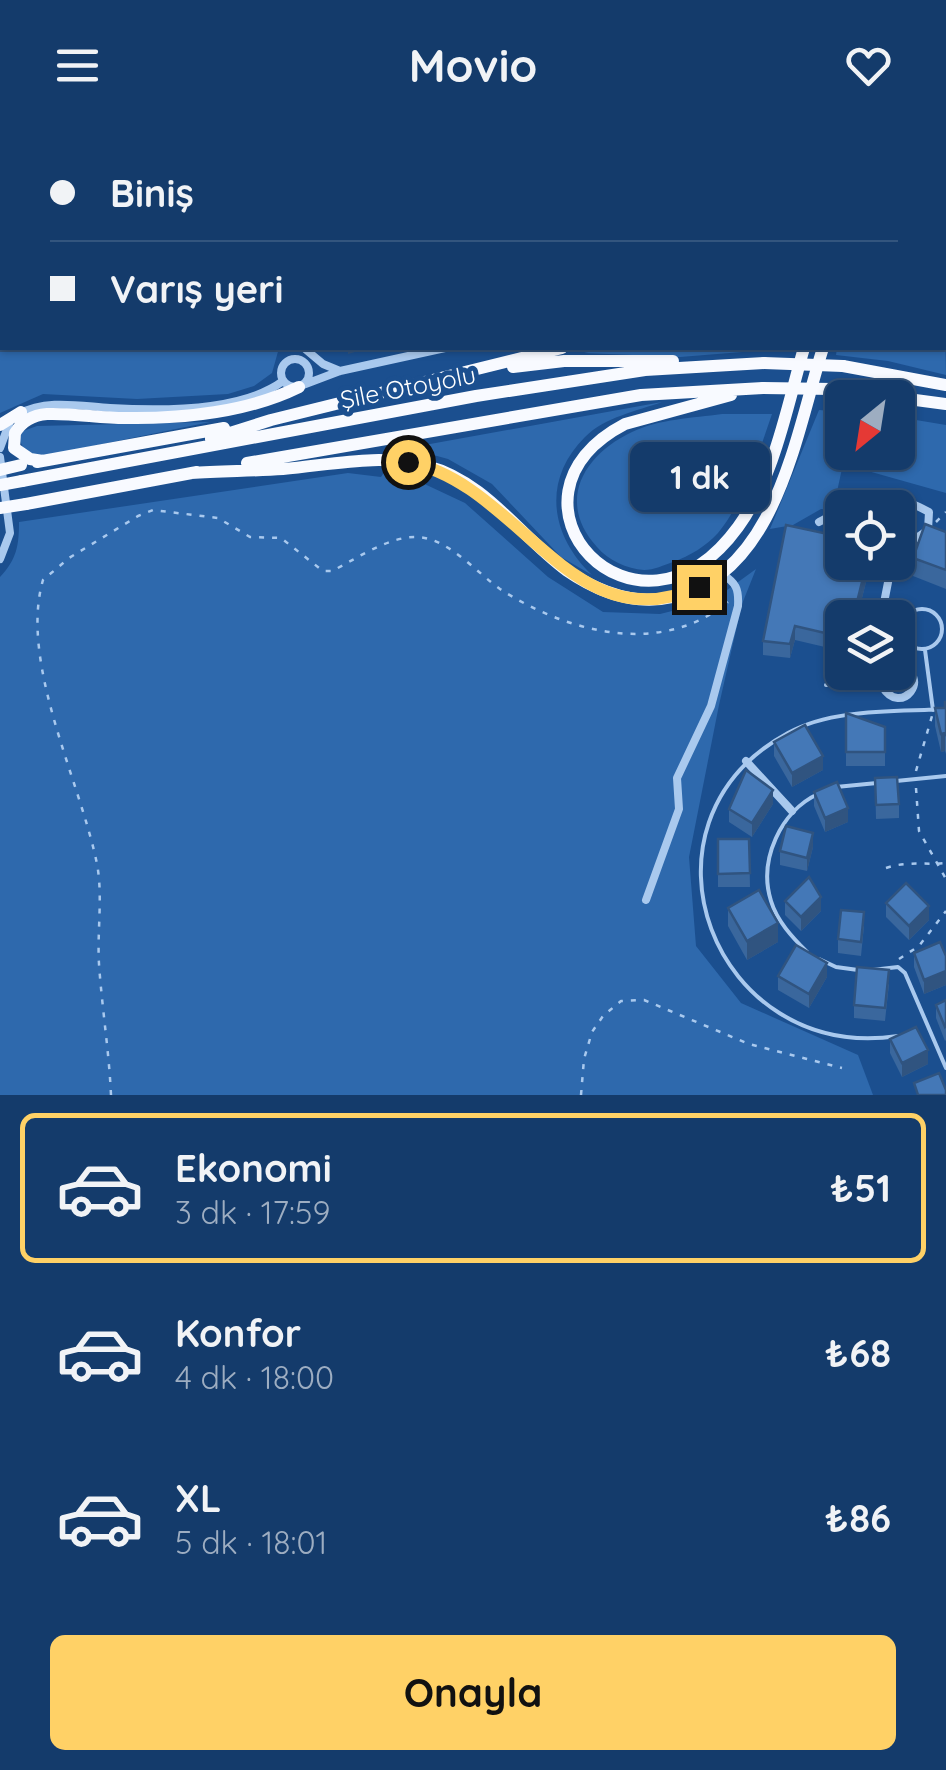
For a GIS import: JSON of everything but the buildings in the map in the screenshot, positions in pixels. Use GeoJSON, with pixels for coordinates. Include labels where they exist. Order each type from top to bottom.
{"type":"FeatureCollection","features":[{"type":"Feature","properties":{"kind":"highway"},"geometry":{"type":"LineString","coordinates":[[169,452],[271,420],[554,350]]}},
{"type":"Feature","properties":{"kind":"highway"},"geometry":{"type":"LineString","coordinates":[[763,388],[645,416],[596,442],[578,464],[568,492],[570,526],[580,546],[610,572],[631,580],[664,580],[700,565],[729,538],[753,502],[778,437],[803,350]]}},
{"type":"Feature","properties":{"kind":"highway"},"geometry":{"type":"LineString","coordinates":[[191,473],[283,469],[347,461],[428,466],[468,485],[565,569],[616,596],[660,600],[683,594],[721,573],[748,546],[773,505],[822,350]]}},
{"type":"Feature","properties":{"kind":"highway"},"geometry":{"type":"LineString","coordinates":[[457,374],[564,362],[726,364]]}},
{"type":"Feature","properties":{"kind":"highway","name":"Şile Otoyolu"},"geometry":{"type":"LineString","coordinates":[[0,485],[476,396],[645,370],[764,363],[842,366],[946,385]]}},
{"type":"Feature","properties":{"kind":"highway"},"geometry":{"type":"LineString","coordinates":[[43,461],[30,459],[14,448],[15,432],[30,418],[45,414],[128,418],[190,415],[274,399],[301,386]]}},
{"type":"Feature","properties":{"kind":"highway","name":"Şile Otoyolu"},"geometry":{"type":"LineString","coordinates":[[0,508],[641,395],[763,388],[833,389],[946,404]]}},
{"type":"Feature","properties":{"kind":"highway"},"geometry":{"type":"LineString","coordinates":[[0,426],[21,412]]}},
{"type":"Feature","properties":{"kind":"highway"},"geometry":{"type":"LineString","coordinates":[[0,470],[271,420]]}},
{"type":"Feature","properties":{"kind":"street"},"geometry":{"type":"LineString","coordinates":[[291,350],[309,372],[301,386]]}},
{"type":"Feature","properties":{"kind":"street"},"geometry":{"type":"LineString","coordinates":[[306,350],[322,364],[340,371]]}},
{"type":"Feature","properties":{"kind":"street"},"geometry":{"type":"LineString","coordinates":[[340,371],[297,360],[282,367],[283,380],[290,386],[301,386],[340,371],[429,350]]}},
{"type":"Feature","properties":{"kind":"street"},"geometry":{"type":"LineString","coordinates":[[0,448],[6,428],[21,412],[51,404],[156,411],[251,396],[283,380]]}},
{"type":"Feature","properties":{"kind":"street"},"geometry":{"type":"LineString","coordinates":[[0,458],[10,533],[0,558]]}},
{"type":"Feature","properties":{"kind":"street"},"geometry":{"type":"LineString","coordinates":[[915,504],[928,512],[928,530]]}},
{"type":"Feature","properties":{"kind":"street"},"geometry":{"type":"LineString","coordinates":[[820,522],[825,520]]}},
{"type":"Feature","properties":{"kind":"street"},"geometry":{"type":"LineString","coordinates":[[928,530],[946,537]]}},
{"type":"Feature","properties":{"kind":"street"},"geometry":{"type":"LineString","coordinates":[[915,539],[928,530]]}},
{"type":"Feature","properties":{"kind":"street"},"geometry":{"type":"LineString","coordinates":[[646,900],[679,809],[676,778],[711,706],[724,662],[739,589],[721,573]]}},
{"type":"Feature","properties":{"kind":"street"},"geometry":{"type":"LineString","coordinates":[[887,690],[897,698],[912,690]]}},
{"type":"Feature","properties":{"kind":"street"},"geometry":{"type":"LineString","coordinates":[[746,762],[792,811]]}},
{"type":"Feature","properties":{"kind":"lane"},"geometry":{"type":"LineString","coordinates":[[920,609],[933,612],[941,623],[941,637],[925,649],[908,643],[902,632],[908,614],[920,609]]}},
{"type":"Feature","properties":{"kind":"lane"},"geometry":{"type":"LineString","coordinates":[[925,649],[933,710]]}},
{"type":"Feature","properties":{"kind":"lane"},"geometry":{"type":"LineString","coordinates":[[912,1030],[863,1040],[815,1031],[780,1014],[744,987],[718,947],[702,901],[700,856],[716,804],[746,762],[790,731],[836,716],[946,709]]}},
{"type":"Feature","properties":{"kind":"lane"},"geometry":{"type":"LineString","coordinates":[[895,781],[946,776]]}},
{"type":"Feature","properties":{"kind":"lane"},"geometry":{"type":"LineString","coordinates":[[832,788],[876,783]]}},
{"type":"Feature","properties":{"kind":"lane"},"geometry":{"type":"LineString","coordinates":[[820,793],[792,811],[774,839],[769,867],[770,898],[785,928],[806,952],[836,967],[865,971],[887,966],[898,967],[905,973],[946,1068]]}},
{"type":"Feature","properties":{"kind":"path"},"geometry":{"type":"LineString","coordinates":[[111,1095],[99,962],[98,868],[53,714],[36,623],[43,580],[69,558],[152,510],[218,518],[250,536],[282,538],[324,571],[332,571],[403,538],[420,537],[443,546],[529,605],[565,621],[607,632],[654,636],[680,630],[718,610],[739,589]]}},
{"type":"Feature","properties":{"kind":"path"},"geometry":{"type":"LineString","coordinates":[[933,710],[914,779],[917,823],[946,879]]}},
{"type":"Feature","properties":{"kind":"path"},"geometry":{"type":"LineString","coordinates":[[886,868],[902,863],[946,863]]}},
{"type":"Feature","properties":{"kind":"path"},"geometry":{"type":"LineString","coordinates":[[887,966],[919,946],[946,911]]}},
{"type":"Feature","properties":{"kind":"path"},"geometry":{"type":"LineString","coordinates":[[581,1095],[584,1060],[592,1032],[603,1016],[621,1002],[644,1000],[749,1044],[842,1068]]}},
{"type":"Feature","properties":{"kind":"shaded area"},"geometry":{"type":"Polygon","coordinates":[[[0,350],[278,350],[272,373],[254,386],[228,394],[137,399],[43,394],[0,413],[0,350]]]}},
{"type":"Feature","properties":{"kind":"shaded area"},"geometry":{"type":"Polygon","coordinates":[[[598,350],[767,350],[680,357],[584,353],[598,350]]]}},
{"type":"Feature","properties":{"kind":"shaded area"},"geometry":{"type":"Polygon","coordinates":[[[837,350],[945,350],[946,375],[888,361],[836,355],[837,350]]]}},
{"type":"Feature","properties":{"kind":"shaded area"},"geometry":{"type":"Polygon","coordinates":[[[662,402],[593,430],[571,454],[562,472],[557,490],[560,526],[578,560],[592,575],[561,557],[492,484],[448,459],[408,448],[662,402]]]}},
{"type":"Feature","properties":{"kind":"shaded area"},"geometry":{"type":"Polygon","coordinates":[[[819,410],[825,411],[825,470],[842,470],[837,490],[825,490],[825,509],[793,525],[770,529],[819,410]]]}},
{"type":"Feature","properties":{"kind":"shaded area"},"geometry":{"type":"Polygon","coordinates":[[[722,414],[772,414],[743,491],[718,533],[692,554],[648,570],[625,566],[601,552],[585,530],[577,497],[581,481],[600,453],[632,432],[653,424],[722,414]]]}},
{"type":"Feature","properties":{"kind":"shaded area"},"geometry":{"type":"Polygon","coordinates":[[[915,420],[946,425],[946,493],[864,470],[915,470],[915,420]]]}},
{"type":"Feature","properties":{"kind":"shaded area"},"geometry":{"type":"Polygon","coordinates":[[[210,422],[39,457],[24,449],[19,439],[23,431],[37,426],[210,422]]]}},
{"type":"Feature","properties":{"kind":"shaded area"},"geometry":{"type":"Polygon","coordinates":[[[385,471],[416,480],[465,503],[548,577],[603,612],[660,614],[712,601],[756,569],[742,604],[689,857],[696,946],[741,1003],[858,1055],[873,1095],[0,1095],[0,577],[16,551],[19,522],[348,473],[381,477],[385,471]]]}},
{"type":"Feature","properties":{"kind":"route"},"geometry":{"type":"LineString","coordinates":[[408,462],[449,474],[468,485],[565,569],[590,585],[637,600],[660,600],[699,587]]}}]}
